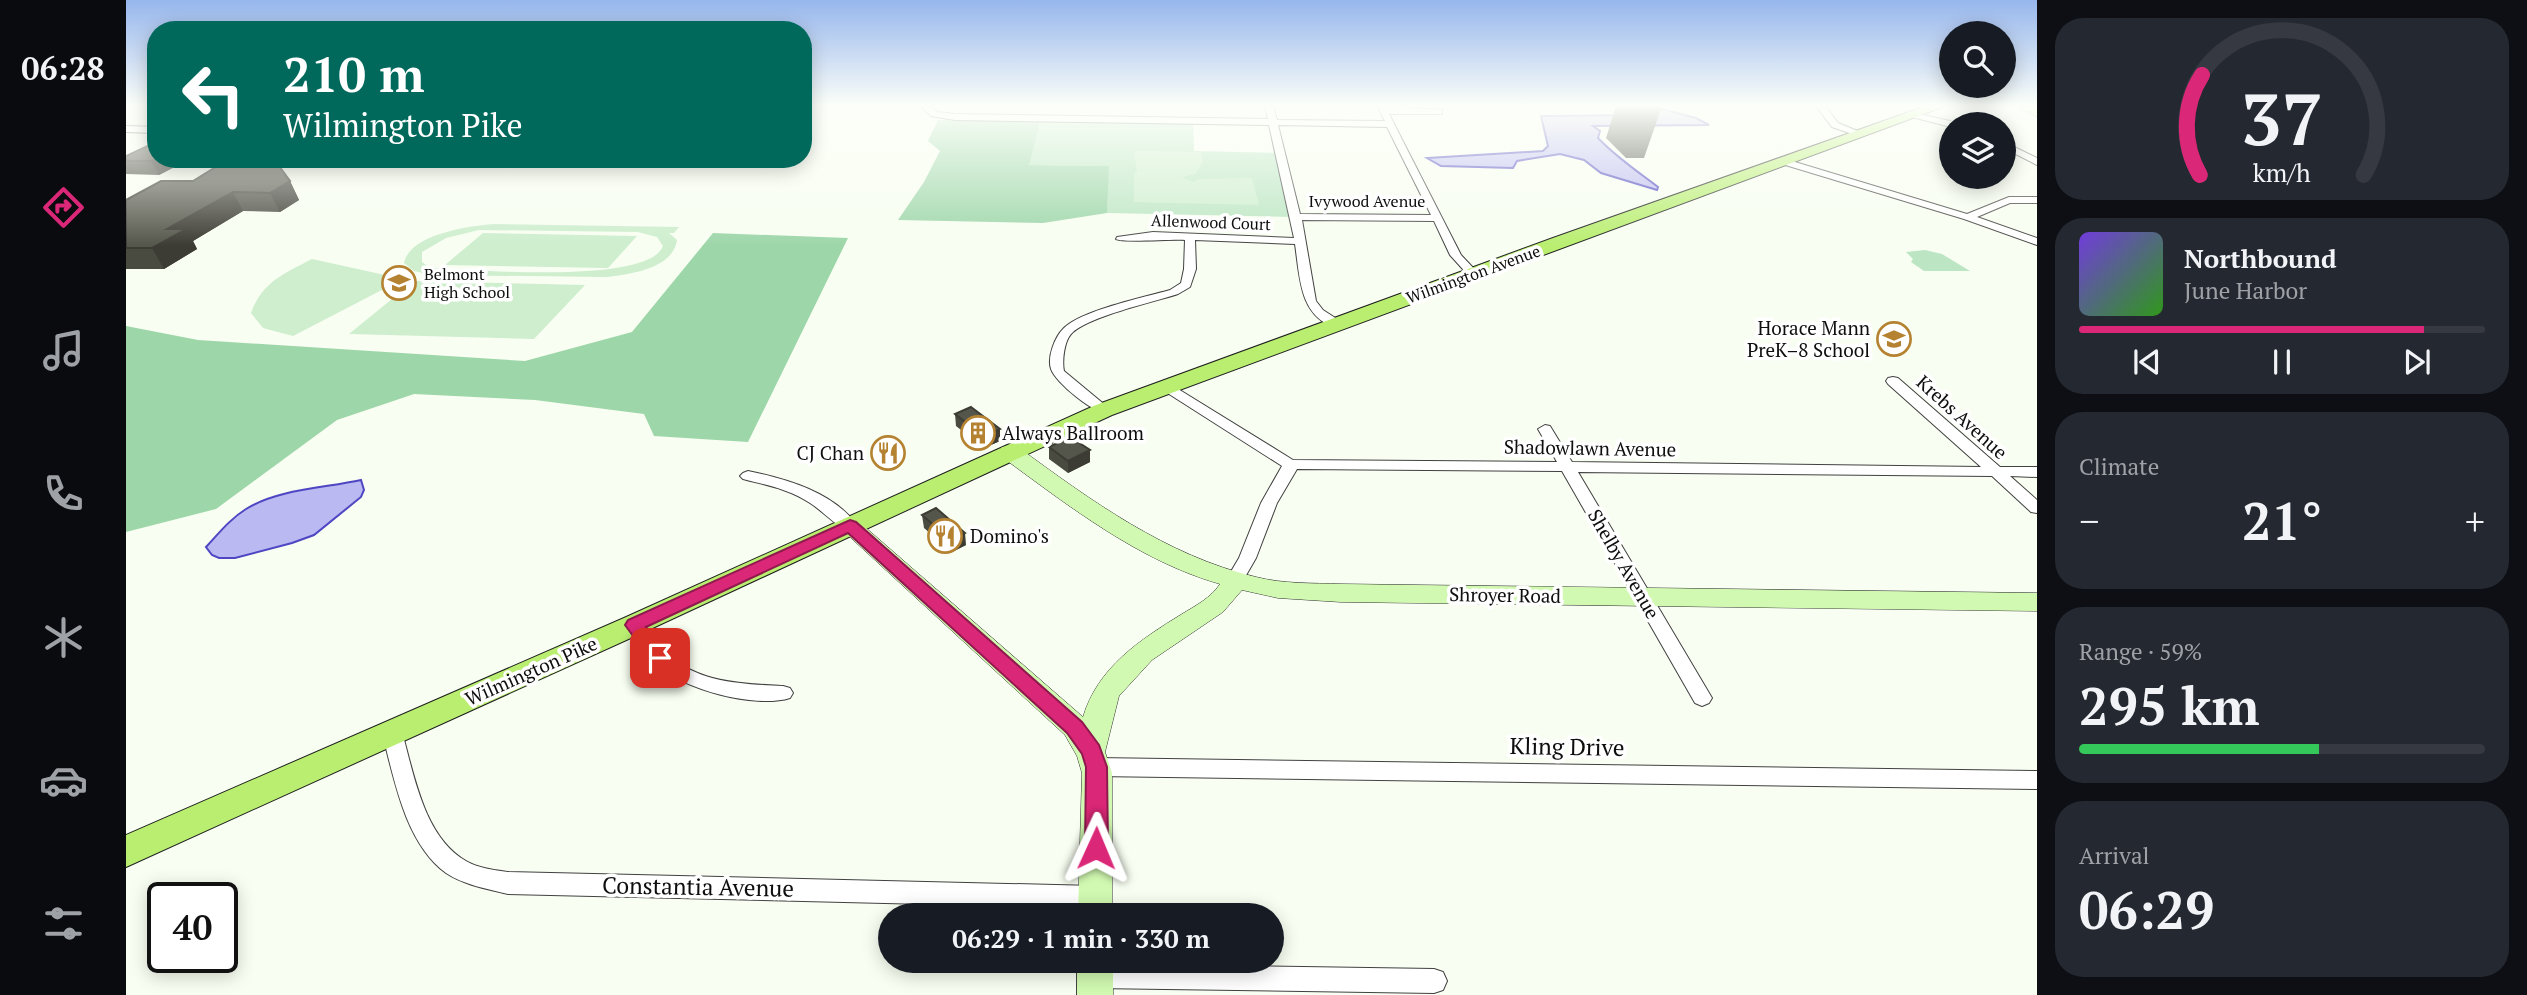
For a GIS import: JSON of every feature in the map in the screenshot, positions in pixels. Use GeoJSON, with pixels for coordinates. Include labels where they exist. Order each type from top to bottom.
{"type":"FeatureCollection","features":[{"type":"Feature","properties":{"kind":"main road","name":"Wilmington Avenue"},"geometry":{"type":"LineString","coordinates":[[1010,452],[1104,410],[1165,387],[1811,152]]}},
{"type":"Feature","properties":{"kind":"main road","name":"Wilmington Pike"},"geometry":{"type":"LineString","coordinates":[[126,851],[635,625],[1010,452]]}},
{"type":"Feature","properties":{"kind":"main road","name":"Shroyer Road"},"geometry":{"type":"LineString","coordinates":[[1010,452],[1123,529],[1173,556],[1258,586],[1307,592],[2037,602]]}},
{"type":"Feature","properties":{"kind":"main road"},"geometry":{"type":"LineString","coordinates":[[850,526],[1075,727],[1094,759]]}},
{"type":"Feature","properties":{"kind":"main road"},"geometry":{"type":"LineString","coordinates":[[1096,903],[1095,727],[1107,691],[1124,668],[1214,606],[1226,595],[1235,580]]}},
{"type":"Feature","properties":{"kind":"street"},"geometry":{"type":"LineString","coordinates":[[1280,152],[1296,216],[1310,300],[1319,313],[1336,324]]}},
{"type":"Feature","properties":{"kind":"street"},"geometry":{"type":"LineString","coordinates":[[1404,152],[1463,265],[1473,274]]}},
{"type":"Feature","properties":{"kind":"street"},"geometry":{"type":"LineString","coordinates":[[2018,152],[2037,162]]}},
{"type":"Feature","properties":{"kind":"street"},"geometry":{"type":"LineString","coordinates":[[1785,162],[1968,217],[2037,242]]}},
{"type":"Feature","properties":{"kind":"street"},"geometry":{"type":"LineString","coordinates":[[1968,217],[2009,200],[2037,200]]}},
{"type":"Feature","properties":{"kind":"street","name":"Ivywood Avenue"},"geometry":{"type":"LineString","coordinates":[[1296,216],[1437,218]]}},
{"type":"Feature","properties":{"kind":"street","name":"Allenwood Court"},"geometry":{"type":"LineString","coordinates":[[1121,239],[1136,236],[1299,241]]}},
{"type":"Feature","properties":{"kind":"street"},"geometry":{"type":"LineString","coordinates":[[1104,410],[1063,379],[1058,372],[1056,365],[1062,338],[1069,329],[1087,319],[1174,292],[1186,285],[1190,269],[1190,237]]}},
{"type":"Feature","properties":{"kind":"street","name":"Krebs Avenue"},"geometry":{"type":"LineString","coordinates":[[1893,381],[2037,508]]}},
{"type":"Feature","properties":{"kind":"street"},"geometry":{"type":"LineString","coordinates":[[1165,387],[1290,464],[1290,471],[1271,497],[1251,553],[1235,580]]}},
{"type":"Feature","properties":{"kind":"street","name":"Shelby Avenue"},"geometry":{"type":"LineString","coordinates":[[1545,429],[1702,698]]}},
{"type":"Feature","properties":{"kind":"street","name":"Shadowlawn Avenue"},"geometry":{"type":"LineString","coordinates":[[1290,464],[2037,472]]}},
{"type":"Feature","properties":{"kind":"street"},"geometry":{"type":"LineString","coordinates":[[748,476],[793,486],[829,506],[850,526]]}},
{"type":"Feature","properties":{"kind":"street"},"geometry":{"type":"LineString","coordinates":[[635,625],[660,658],[694,680],[730,690],[783,693]]}},
{"type":"Feature","properties":{"kind":"street","name":"Constantia Avenue"},"geometry":{"type":"LineString","coordinates":[[393,732],[426,834],[440,855],[456,867],[479,877],[508,883],[1019,903]]}},
{"type":"Feature","properties":{"kind":"street","name":"Kling Drive"},"geometry":{"type":"LineString","coordinates":[[1094,759],[2037,780]]}},
{"type":"Feature","properties":{"kind":"street"},"geometry":{"type":"LineString","coordinates":[[1095,977],[1434,981]]}},
{"type":"Feature","properties":{"kind":"green space"},"geometry":{"type":"Polygon","coordinates":[[[939,152],[1032,152],[1029,165],[1109,166],[1107,213],[1043,223],[898,220],[924,182],[939,152]]]}},
{"type":"Feature","properties":{"kind":"green space"},"geometry":{"type":"Polygon","coordinates":[[[1032,152],[1280,153],[1296,217],[1107,213],[1108,166],[1028,165],[1032,152]]]}},
{"type":"Feature","properties":{"kind":"green space"},"geometry":{"type":"Polygon","coordinates":[[[1134,152],[1201,152],[1203,162],[1195,174],[1182,177],[1193,182],[1199,179],[1252,178],[1259,205],[1134,202],[1134,173],[1137,172],[1134,152]]]}},
{"type":"Feature","properties":{"kind":"green space"},"geometry":{"type":"Polygon","coordinates":[[[493,224],[679,227],[674,233],[669,233],[677,240],[668,258],[638,272],[607,277],[432,275],[414,271],[404,263],[409,253],[428,238],[493,224]],[[479,230],[446,238],[422,252],[422,262],[429,267],[442,269],[525,272],[597,270],[628,266],[651,258],[663,246],[657,237],[638,232],[479,230]]]}},
{"type":"Feature","properties":{"kind":"green space"},"geometry":{"type":"Polygon","coordinates":[[[483,233],[637,236],[608,268],[445,265],[483,233]]]}},
{"type":"Feature","properties":{"kind":"green space"},"geometry":{"type":"Polygon","coordinates":[[[713,233],[848,238],[748,442],[654,436],[644,414],[535,400],[414,394],[337,420],[216,509],[126,532],[126,326],[198,340],[525,361],[632,332],[713,233]]]}},
{"type":"Feature","properties":{"kind":"green space"},"geometry":{"type":"Polygon","coordinates":[[[1925,250],[1942,254],[1970,271],[1924,271],[1911,262],[1913,259],[1906,252],[1925,250]]]}},
{"type":"Feature","properties":{"kind":"green space"},"geometry":{"type":"Polygon","coordinates":[[[312,259],[403,279],[293,336],[263,328],[251,313],[261,293],[276,280],[312,259]]]}},
{"type":"Feature","properties":{"kind":"green space"},"geometry":{"type":"Polygon","coordinates":[[[414,281],[585,285],[534,339],[349,334],[414,281]]]}},
{"type":"Feature","properties":{"kind":"water"},"geometry":{"type":"Polygon","coordinates":[[[1519,152],[1614,152],[1658,187],[1657,190],[1601,173],[1584,160],[1560,154],[1517,161],[1513,168],[1441,166],[1427,158],[1519,152]]]}},
{"type":"Feature","properties":{"kind":"water"},"geometry":{"type":"Polygon","coordinates":[[[361,480],[364,490],[361,497],[314,535],[235,558],[219,558],[212,555],[206,547],[235,517],[259,502],[287,493],[361,480]]]}},
{"type":"Feature","properties":{"kind":"building"},"geometry":{"type":"Polygon","coordinates":[[[134,152],[147,152],[147,161],[126,161],[126,156],[134,152]]]}},
{"type":"Feature","properties":{"kind":"building"},"geometry":{"type":"Polygon","coordinates":[[[214,168],[280,168],[290,181],[270,193],[233,192],[167,229],[186,229],[152,248],[126,248],[126,200],[161,181],[193,181],[214,168]]]}},
{"type":"Feature","properties":{"kind":"building"},"geometry":{"type":"Polygon","coordinates":[[[971,407],[1000,429],[983,436],[955,414],[971,407]]]}},
{"type":"Feature","properties":{"kind":"building"},"geometry":{"type":"Polygon","coordinates":[[[1070,437],[1090,450],[1068,461],[1049,447],[1070,437]]]}},
{"type":"Feature","properties":{"kind":"building"},"geometry":{"type":"Polygon","coordinates":[[[936,508],[965,533],[951,540],[922,515],[936,508]]]}},
{"type":"Feature","properties":{"kind":"place","name":"Belmont High School"},"geometry":{"type":"Point","coordinates":[399,283]}},
{"type":"Feature","properties":{"kind":"place","name":"Horace Mann PreK–8 School"},"geometry":{"type":"Point","coordinates":[1894,339]}},
{"type":"Feature","properties":{"kind":"place","name":"Always Ballroom"},"geometry":{"type":"Point","coordinates":[978,433]}},
{"type":"Feature","properties":{"kind":"place","name":"CJ Chan"},"geometry":{"type":"Point","coordinates":[888,453]}},
{"type":"Feature","properties":{"kind":"place","name":"Domino's"},"geometry":{"type":"Point","coordinates":[945,536]}},
{"type":"Feature","properties":{"kind":"route"},"geometry":{"type":"LineString","coordinates":[[660,658],[635,625],[850,526],[1075,727],[1091,751],[1096,767],[1096,848]]}}]}
